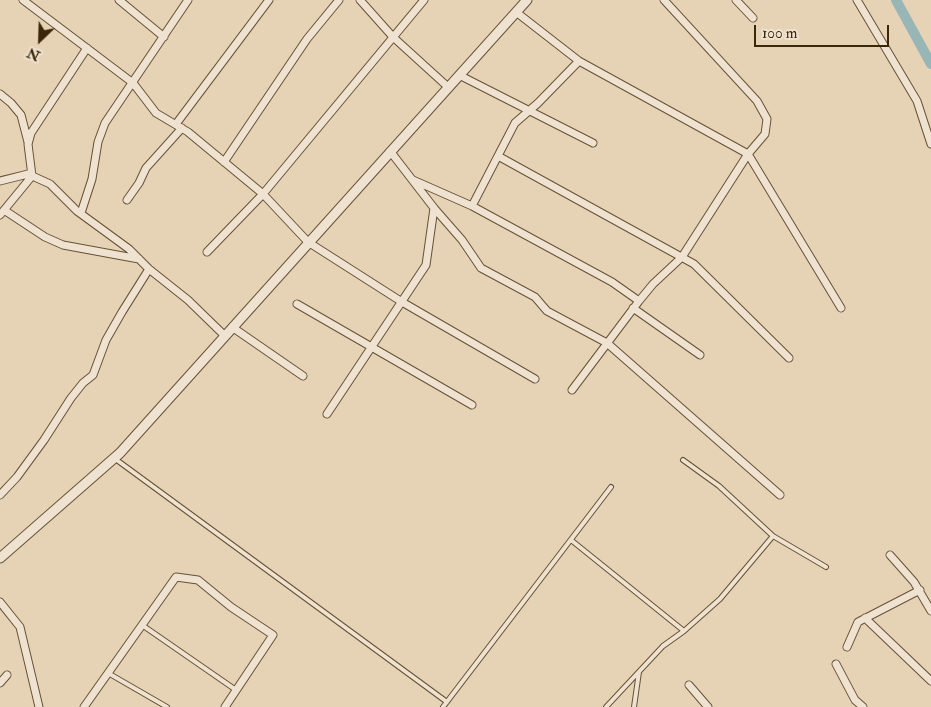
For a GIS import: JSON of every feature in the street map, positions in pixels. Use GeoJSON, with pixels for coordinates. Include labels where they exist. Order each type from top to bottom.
{"type":"FeatureCollection","features":[{"type":"Feature","properties":{"kind":"street"},"geometry":{"type":"LineString","coordinates":[[23,0],[133,83],[156,113],[179,126],[263,194],[308,242],[402,302],[535,379]]}},
{"type":"Feature","properties":{"kind":"street"},"geometry":{"type":"LineString","coordinates":[[120,0],[164,37]]}},
{"type":"Feature","properties":{"kind":"street"},"geometry":{"type":"LineString","coordinates":[[80,213],[92,179],[98,142],[105,123],[188,0]]}},
{"type":"Feature","properties":{"kind":"street"},"geometry":{"type":"LineString","coordinates":[[127,200],[139,183],[146,168],[179,126],[269,0]]}},
{"type":"Feature","properties":{"kind":"street"},"geometry":{"type":"LineString","coordinates":[[224,162],[307,39],[339,0]]}},
{"type":"Feature","properties":{"kind":"street"},"geometry":{"type":"LineString","coordinates":[[360,0],[393,36],[448,87]]}},
{"type":"Feature","properties":{"kind":"street"},"geometry":{"type":"LineString","coordinates":[[207,252],[263,194],[424,0]]}},
{"type":"Feature","properties":{"kind":"street"},"geometry":{"type":"LineString","coordinates":[[0,558],[114,458],[527,0]]}},
{"type":"Feature","properties":{"kind":"street"},"geometry":{"type":"LineString","coordinates":[[572,390],[639,300],[682,257],[748,154],[765,134],[767,120],[757,101],[664,0]]}},
{"type":"Feature","properties":{"kind":"street"},"geometry":{"type":"LineString","coordinates":[[736,0],[753,18]]}},
{"type":"Feature","properties":{"kind":"street"},"geometry":{"type":"LineString","coordinates":[[857,0],[917,101],[931,144]]}},
{"type":"Feature","properties":{"kind":"street"},"geometry":{"type":"LineString","coordinates":[[516,12],[579,60],[748,154],[841,308]]}},
{"type":"Feature","properties":{"kind":"street"},"geometry":{"type":"LineString","coordinates":[[28,143],[31,133],[87,48]]}},
{"type":"Feature","properties":{"kind":"street"},"geometry":{"type":"LineString","coordinates":[[472,206],[515,123],[579,60]]}},
{"type":"Feature","properties":{"kind":"street"},"geometry":{"type":"LineString","coordinates":[[459,75],[593,143]]}},
{"type":"Feature","properties":{"kind":"street"},"geometry":{"type":"LineString","coordinates":[[0,94],[21,115],[28,143],[32,176],[2,213],[62,245],[139,259]]}},
{"type":"Feature","properties":{"kind":"street"},"geometry":{"type":"LineString","coordinates":[[390,150],[434,208],[462,240],[481,268],[535,297],[546,311],[607,343],[780,495]]}},
{"type":"Feature","properties":{"kind":"street"},"geometry":{"type":"LineString","coordinates":[[498,156],[694,264],[789,358]]}},
{"type":"Feature","properties":{"kind":"street"},"geometry":{"type":"LineString","coordinates":[[0,181],[28,174],[50,184],[80,213],[129,249],[149,269],[188,300],[224,336]]}},
{"type":"Feature","properties":{"kind":"street"},"geometry":{"type":"LineString","coordinates":[[412,180],[472,206],[612,282],[639,300]]}},
{"type":"Feature","properties":{"kind":"street"},"geometry":{"type":"LineString","coordinates":[[327,414],[426,265],[434,208]]}},
{"type":"Feature","properties":{"kind":"street"},"geometry":{"type":"LineString","coordinates":[[0,495],[17,477],[71,398],[92,375],[106,340],[149,269]]}},
{"type":"Feature","properties":{"kind":"street"},"geometry":{"type":"LineString","coordinates":[[297,304],[472,405]]}},
{"type":"Feature","properties":{"kind":"street"},"geometry":{"type":"LineString","coordinates":[[633,308],[700,355]]}},
{"type":"Feature","properties":{"kind":"street"},"geometry":{"type":"LineString","coordinates":[[232,327],[303,376]]}},
{"type":"Feature","properties":{"kind":"street"},"geometry":{"type":"LineString","coordinates":[[890,555],[920,590],[931,611]]}},
{"type":"Feature","properties":{"kind":"street"},"geometry":{"type":"LineString","coordinates":[[84,707],[176,577],[198,580],[231,607],[273,635],[225,707]]}},
{"type":"Feature","properties":{"kind":"street"},"geometry":{"type":"LineString","coordinates":[[847,647],[858,622],[920,590]]}},
{"type":"Feature","properties":{"kind":"street"},"geometry":{"type":"LineString","coordinates":[[0,602],[20,627],[39,707]]}},
{"type":"Feature","properties":{"kind":"street"},"geometry":{"type":"LineString","coordinates":[[865,618],[931,681]]}},
{"type":"Feature","properties":{"kind":"street"},"geometry":{"type":"LineString","coordinates":[[836,664],[855,700],[862,707]]}},
{"type":"Feature","properties":{"kind":"street"},"geometry":{"type":"LineString","coordinates":[[0,683],[7,675]]}},
{"type":"Feature","properties":{"kind":"street"},"geometry":{"type":"LineString","coordinates":[[689,685],[708,707]]}},
{"type":"Feature","properties":{"kind":"lane"},"geometry":{"type":"LineString","coordinates":[[114,458],[447,702]]}},
{"type":"Feature","properties":{"kind":"lane"},"geometry":{"type":"LineString","coordinates":[[683,460],[719,486],[773,536],[826,568]]}},
{"type":"Feature","properties":{"kind":"lane"},"geometry":{"type":"LineString","coordinates":[[443,707],[611,487]]}},
{"type":"Feature","properties":{"kind":"lane"},"geometry":{"type":"LineString","coordinates":[[606,707],[663,646],[684,631],[720,599],[773,536]]}},
{"type":"Feature","properties":{"kind":"lane"},"geometry":{"type":"LineString","coordinates":[[571,540],[684,631]]}},
{"type":"Feature","properties":{"kind":"lane"},"geometry":{"type":"LineString","coordinates":[[142,625],[236,690]]}},
{"type":"Feature","properties":{"kind":"lane"},"geometry":{"type":"LineString","coordinates":[[634,707],[639,672]]}},
{"type":"Feature","properties":{"kind":"lane"},"geometry":{"type":"LineString","coordinates":[[108,673],[167,707]]}},
{"type":"Feature","properties":{"kind":"waterway"},"geometry":{"type":"LineString","coordinates":[[896,0],[931,64]]}}]}
